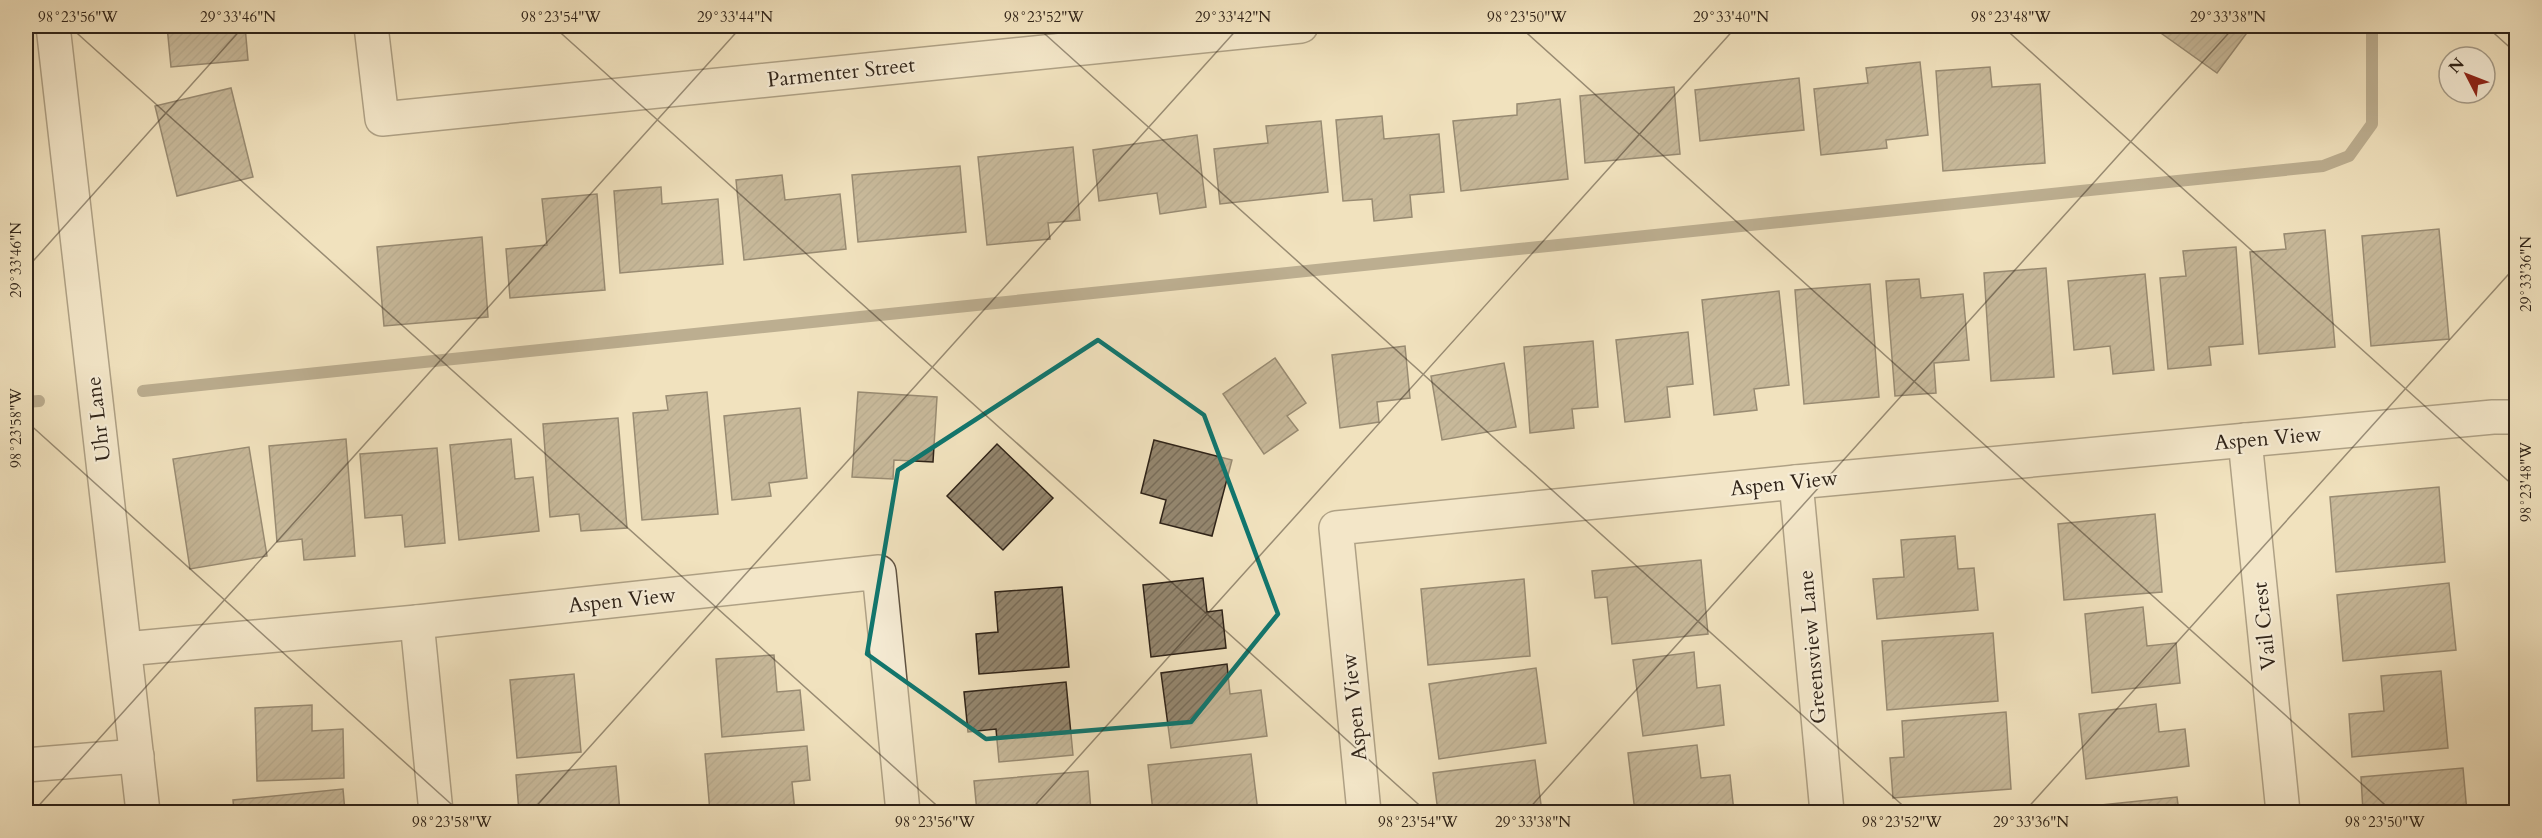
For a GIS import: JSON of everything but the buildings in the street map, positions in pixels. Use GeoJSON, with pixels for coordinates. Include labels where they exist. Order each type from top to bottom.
{"type":"FeatureCollection","features":[{"type":"Feature","properties":{"kind":"street","name":"Uhr Lane"},"geometry":{"type":"LineString","coordinates":[[53,26],[143,813]]}},
{"type":"Feature","properties":{"kind":"street","name":"Parmenter Street"},"geometry":{"type":"LineString","coordinates":[[371,26],[382,119],[1301,26]]}},
{"type":"Feature","properties":{"kind":"street","name":"Aspen View"},"geometry":{"type":"LineString","coordinates":[[1364,813],[1336,528],[1796,482],[2493,417],[2517,417]]}},
{"type":"Feature","properties":{"kind":"street","name":"Vail Crest"},"geometry":{"type":"LineString","coordinates":[[2245,440],[2283,813]]}},
{"type":"Feature","properties":{"kind":"street","name":"Greensview Lane"},"geometry":{"type":"LineString","coordinates":[[1796,482],[1827,813]]}},
{"type":"Feature","properties":{"kind":"street","name":"Aspen View"},"geometry":{"type":"LineString","coordinates":[[125,649],[417,622],[879,572],[903,813]]}},
{"type":"Feature","properties":{"kind":"street"},"geometry":{"type":"LineString","coordinates":[[417,622],[436,813]]}},
{"type":"Feature","properties":{"kind":"street"},"geometry":{"type":"LineString","coordinates":[[26,765],[137,756]]}},
{"type":"Feature","properties":{"kind":"highlighted area"},"geometry":{"type":"Polygon","coordinates":[[[1098,340],[1204,415],[1278,614],[1191,722],[986,739],[867,654],[898,470],[1098,340]]]}},
{"type":"Feature","properties":{"kind":"waterway"},"geometry":{"type":"LineString","coordinates":[[143,391],[2323,166],[2349,156],[2372,124],[2372,26]]}},
{"type":"Feature","properties":{"kind":"waterway"},"geometry":{"type":"LineString","coordinates":[[26,402],[39,401]]}}]}
